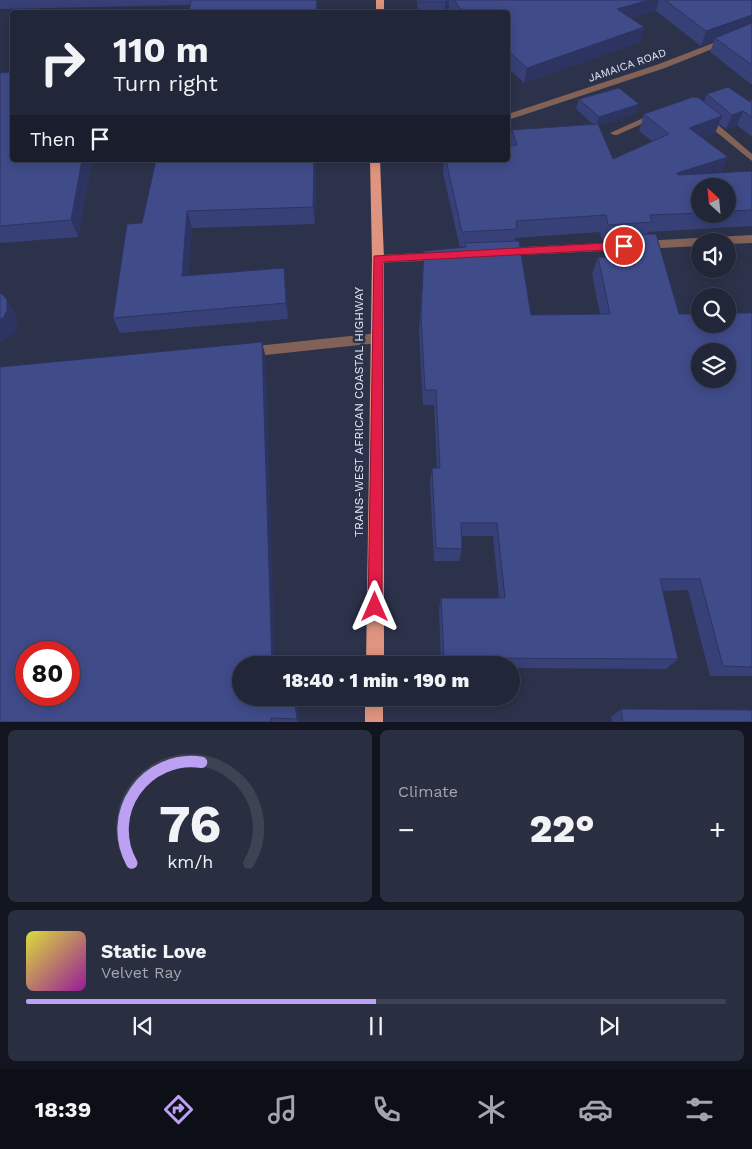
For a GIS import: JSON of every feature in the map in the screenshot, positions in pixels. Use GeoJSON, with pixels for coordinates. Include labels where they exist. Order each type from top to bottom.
{"type":"FeatureCollection","features":[{"type":"Feature","properties":{"kind":"highway","name":"TRANS-WEST AFRICAN COASTAL HIGHWAY"},"geometry":{"type":"LineString","coordinates":[[375,656],[378,338],[376,162]]}},
{"type":"Feature","properties":{"kind":"highway"},"geometry":{"type":"LineString","coordinates":[[374,706],[374,722]]}},
{"type":"Feature","properties":{"kind":"street","name":"JAMAICA ROAD"},"geometry":{"type":"LineString","coordinates":[[510,116],[662,66],[752,30]]}},
{"type":"Feature","properties":{"kind":"street"},"geometry":{"type":"LineString","coordinates":[[736,240],[752,239]]}},
{"type":"Feature","properties":{"kind":"street"},"geometry":{"type":"LineString","coordinates":[[495,253],[691,242]]}},
{"type":"Feature","properties":{"kind":"street"},"geometry":{"type":"LineString","coordinates":[[378,259],[456,255]]}},
{"type":"Feature","properties":{"kind":"street"},"geometry":{"type":"LineString","coordinates":[[238,353],[378,338]]}},
{"type":"Feature","properties":{"kind":"lane"},"geometry":{"type":"LineString","coordinates":[[614,133],[658,115]]}},
{"type":"Feature","properties":{"kind":"lane"},"geometry":{"type":"LineString","coordinates":[[703,117],[752,158]]}},
{"type":"Feature","properties":{"kind":"building"},"geometry":{"type":"Polygon","coordinates":[[[191,0],[317,0],[316,10],[189,10],[191,0]]]}},
{"type":"Feature","properties":{"kind":"building"},"geometry":{"type":"Polygon","coordinates":[[[419,0],[448,0],[445,2],[419,2],[419,0]]]}},
{"type":"Feature","properties":{"kind":"building"},"geometry":{"type":"Polygon","coordinates":[[[452,0],[649,0],[617,9],[644,27],[527,68],[510,53],[510,10],[463,10],[452,0]]]}},
{"type":"Feature","properties":{"kind":"building"},"geometry":{"type":"Polygon","coordinates":[[[665,0],[752,0],[752,15],[706,31],[665,0]]]}},
{"type":"Feature","properties":{"kind":"building"},"geometry":{"type":"Polygon","coordinates":[[[752,23],[752,65],[715,38],[752,23]]]}},
{"type":"Feature","properties":{"kind":"building"},"geometry":{"type":"Polygon","coordinates":[[[10,72],[10,162],[82,162],[71,220],[0,226],[0,73],[10,72]]]}},
{"type":"Feature","properties":{"kind":"building"},"geometry":{"type":"Polygon","coordinates":[[[728,87],[750,102],[752,98],[752,117],[743,111],[732,115],[707,94],[728,87]]]}},
{"type":"Feature","properties":{"kind":"building"},"geometry":{"type":"Polygon","coordinates":[[[619,88],[639,104],[599,117],[579,99],[619,88]]]}},
{"type":"Feature","properties":{"kind":"building"},"geometry":{"type":"Polygon","coordinates":[[[693,97],[699,98],[722,116],[689,128],[728,157],[677,173],[678,175],[752,171],[752,210],[736,211],[736,178],[691,178],[691,213],[650,215],[652,222],[608,225],[606,215],[516,221],[517,229],[462,232],[446,162],[510,162],[510,145],[517,145],[512,130],[598,124],[613,159],[669,134],[644,114],[693,97]]]}},
{"type":"Feature","properties":{"kind":"building"},"geometry":{"type":"Polygon","coordinates":[[[156,162],[314,162],[313,207],[187,211],[182,276],[284,268],[286,303],[113,318],[127,224],[142,223],[156,162]]]}},
{"type":"Feature","properties":{"kind":"building"},"geometry":{"type":"Polygon","coordinates":[[[656,234],[679,314],[691,314],[691,333],[736,333],[736,313],[752,313],[752,667],[723,666],[700,579],[660,579],[678,659],[444,656],[441,598],[505,598],[497,523],[461,523],[462,549],[436,548],[432,468],[440,468],[436,390],[425,390],[421,315],[424,251],[466,247],[465,243],[519,241],[531,315],[610,314],[598,257],[616,258],[611,236],[656,234]]]}},
{"type":"Feature","properties":{"kind":"building"},"geometry":{"type":"Polygon","coordinates":[[[0,293],[7,300],[7,310],[4,317],[0,320],[0,293]]]}},
{"type":"Feature","properties":{"kind":"building"},"geometry":{"type":"Polygon","coordinates":[[[262,342],[272,656],[232,656],[232,706],[295,706],[297,719],[271,718],[271,722],[0,722],[0,367],[262,342]]]}},
{"type":"Feature","properties":{"kind":"building"},"geometry":{"type":"Polygon","coordinates":[[[621,709],[752,710],[752,722],[623,722],[621,709]]]}},
{"type":"Feature","properties":{"kind":"route"},"geometry":{"type":"LineString","coordinates":[[375,607],[378,259],[624,246]]}}]}
